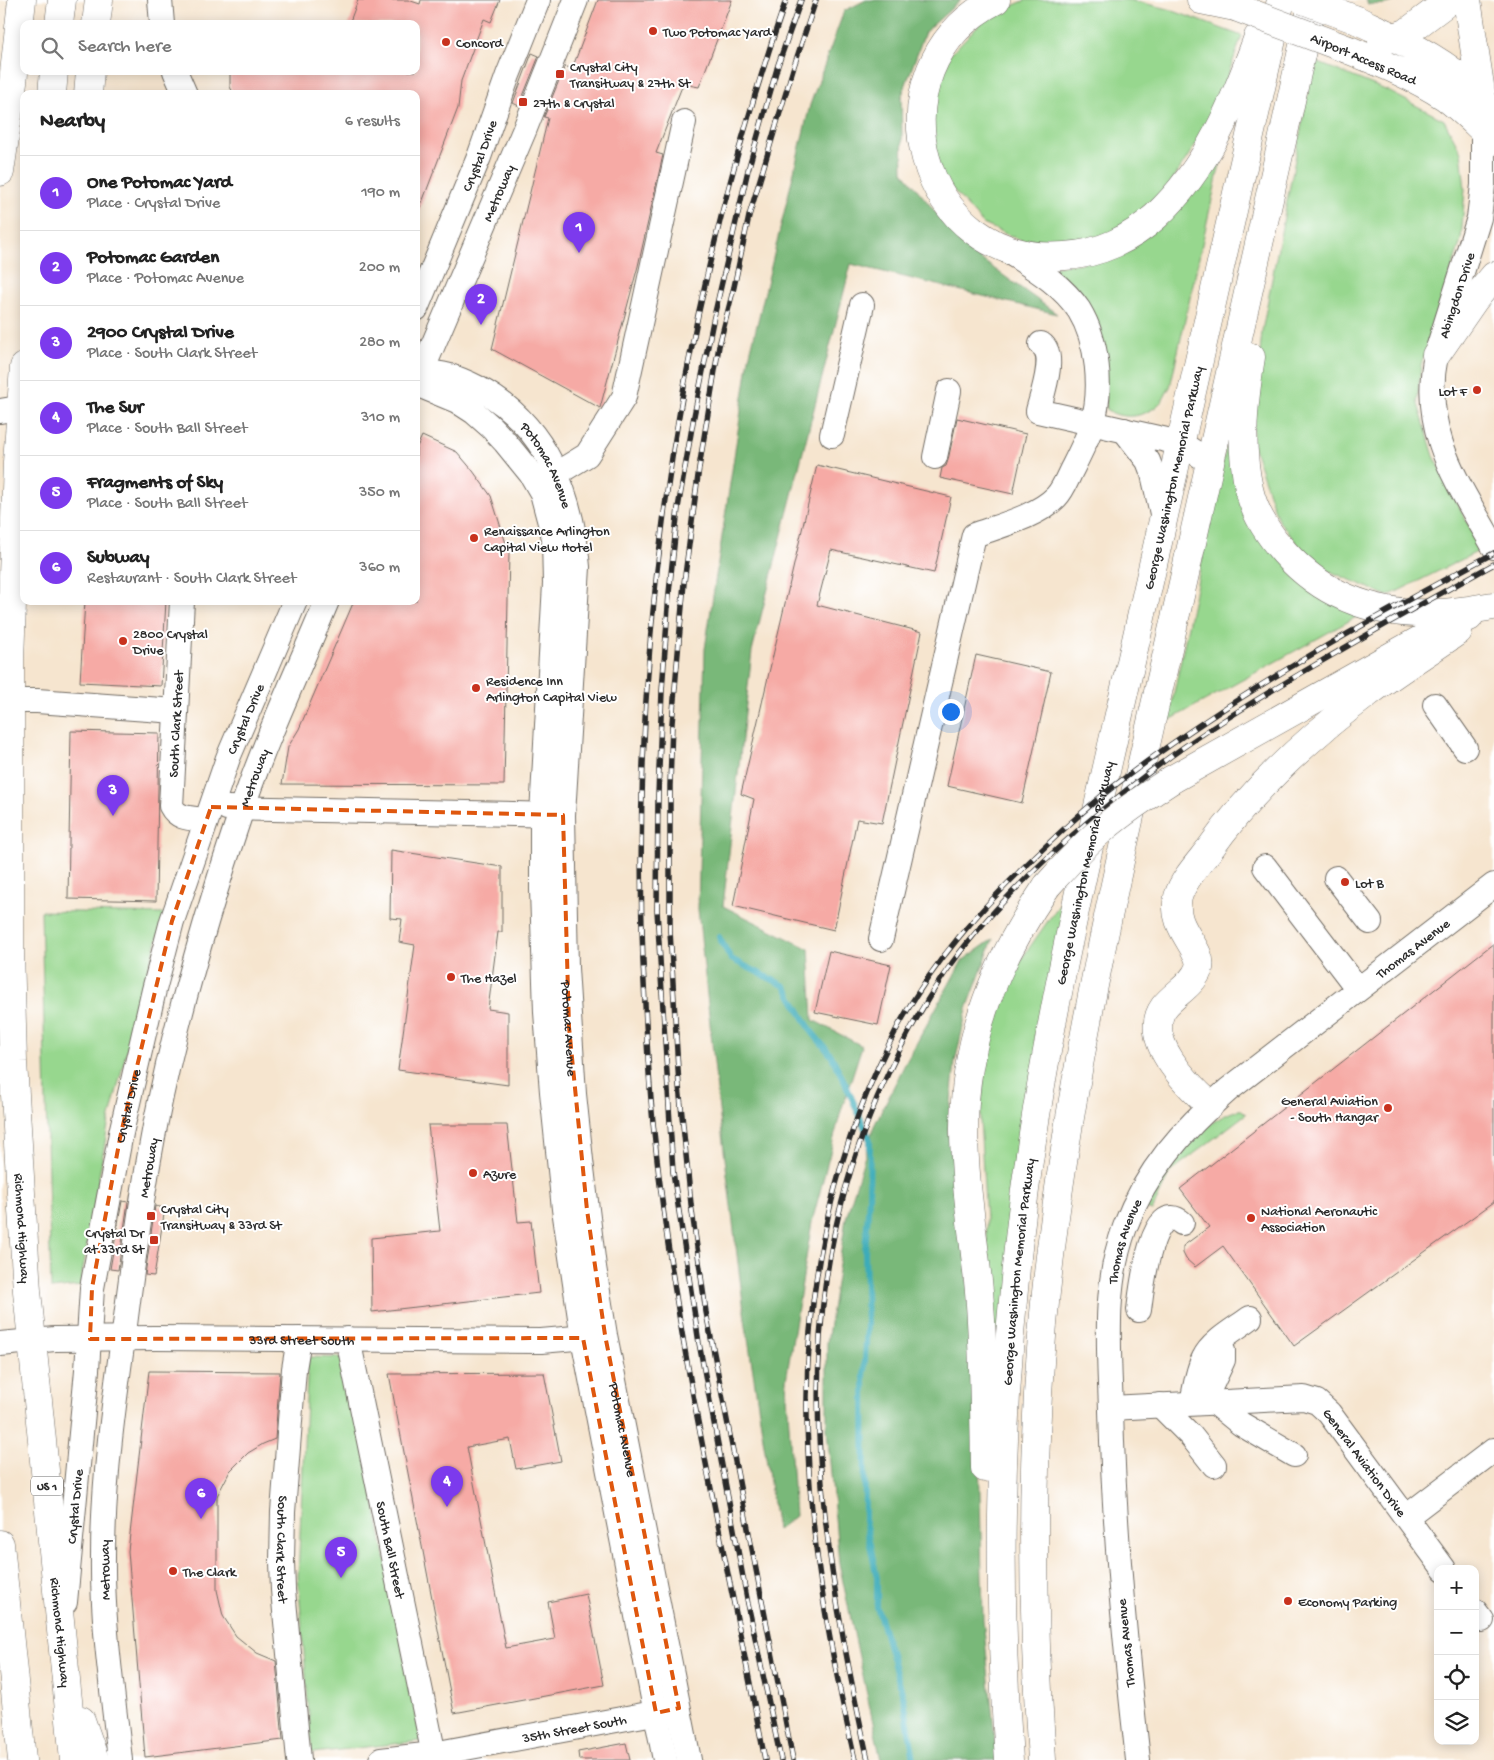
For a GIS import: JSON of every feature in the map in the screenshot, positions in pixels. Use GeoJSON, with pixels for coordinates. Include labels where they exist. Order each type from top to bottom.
{"type":"FeatureCollection","features":[{"type":"Feature","properties":{"kind":"main road"},"geometry":{"type":"LineString","coordinates":[[0,172],[22,0]]}},
{"type":"Feature","properties":{"kind":"main road"},"geometry":{"type":"LineString","coordinates":[[60,20],[62,0]]}},
{"type":"Feature","properties":{"kind":"main road"},"geometry":{"type":"LineString","coordinates":[[96,20],[99,0]]}},
{"type":"Feature","properties":{"kind":"main road"},"geometry":{"type":"LineString","coordinates":[[996,0],[967,19],[952,34],[937,55],[922,97],[921,138],[925,159],[933,180],[944,199],[970,227],[1006,250],[1041,257],[1078,256],[1098,251],[1119,242],[1139,230],[1156,216],[1191,176],[1220,126],[1251,57],[1272,0]]}},
{"type":"Feature","properties":{"kind":"main road","name":"Airport Access Road"},"geometry":{"type":"LineString","coordinates":[[1201,0],[1227,4],[1349,50],[1418,81],[1443,96],[1490,114]]}},
{"type":"Feature","properties":{"kind":"main road","name":"George Washington Memorial Parkway"},"geometry":{"type":"LineString","coordinates":[[1009,1760],[1001,1602],[1001,1485],[1006,1375],[1016,1267],[1030,1155],[1048,1044],[1081,881],[1281,0]]}},
{"type":"Feature","properties":{"kind":"main road","name":"Airport Access Road"},"geometry":{"type":"LineString","coordinates":[[1303,0],[1357,20],[1434,59],[1464,80],[1490,114]]}},
{"type":"Feature","properties":{"kind":"main road"},"geometry":{"type":"LineString","coordinates":[[1042,1760],[1035,1622],[1035,1466],[1041,1351],[1053,1232],[1068,1130],[1098,965],[1313,0]]}},
{"type":"Feature","properties":{"kind":"main road"},"geometry":{"type":"LineString","coordinates":[[1357,20],[1376,21],[1396,18],[1412,12],[1422,0]]}},
{"type":"Feature","properties":{"kind":"main road"},"geometry":{"type":"LineString","coordinates":[[1349,50],[1394,38],[1418,25],[1450,0]]}},
{"type":"Feature","properties":{"kind":"main road"},"geometry":{"type":"LineString","coordinates":[[1467,0],[1474,46],[1490,114]]}},
{"type":"Feature","properties":{"kind":"main road"},"geometry":{"type":"LineString","coordinates":[[52,90],[54,75]]}},
{"type":"Feature","properties":{"kind":"main road"},"geometry":{"type":"LineString","coordinates":[[88,90],[90,75]]}},
{"type":"Feature","properties":{"kind":"main road"},"geometry":{"type":"LineString","coordinates":[[1260,239],[1251,358],[1243,430],[1243,450],[1250,491],[1264,526],[1280,548],[1306,574],[1343,598],[1362,605],[1384,610],[1427,614],[1494,606]]}},
{"type":"Feature","properties":{"kind":"main road"},"geometry":{"type":"LineString","coordinates":[[1436,356],[1484,295],[1494,276]]}},
{"type":"Feature","properties":{"kind":"main road","name":"Richmond Highway"},"geometry":{"type":"LineString","coordinates":[[20,385],[15,408],[16,481],[10,662],[10,942],[13,1062],[32,1341],[74,1760]]}},
{"type":"Feature","properties":{"kind":"main road"},"geometry":{"type":"LineString","coordinates":[[10,662],[26,605]]}},
{"type":"Feature","properties":{"kind":"main road"},"geometry":{"type":"LineString","coordinates":[[1001,1602],[985,1519],[983,1350],[975,1242],[965,1151],[964,1108],[975,1039],[989,991],[1001,963],[1016,933],[1047,886],[1070,860],[1125,811],[1171,780],[1429,635],[1494,606]]}},
{"type":"Feature","properties":{"kind":"main road"},"geometry":{"type":"LineString","coordinates":[[1210,1105],[1192,1088],[1167,1055],[1159,1030],[1159,1018],[1164,1007],[1194,978],[1200,963],[1196,952],[1182,929],[1178,917],[1177,904],[1181,889],[1226,826],[1290,758],[1367,694],[1494,606]]}},
{"type":"Feature","properties":{"kind":"main road"},"geometry":{"type":"LineString","coordinates":[[0,1544],[22,1760]]}},
{"type":"Feature","properties":{"kind":"main road"},"geometry":{"type":"LineString","coordinates":[[66,1679],[95,1760]]}},
{"type":"Feature","properties":{"kind":"street"},"geometry":{"type":"LineString","coordinates":[[160,0],[162,20]]}},
{"type":"Feature","properties":{"kind":"street","name":"Crystal Drive"},"geometry":{"type":"LineString","coordinates":[[420,299],[479,158],[508,75],[538,0]]}},
{"type":"Feature","properties":{"kind":"street","name":"Metroway"},"geometry":{"type":"LineString","coordinates":[[420,373],[524,131],[576,0]]}},
{"type":"Feature","properties":{"kind":"street"},"geometry":{"type":"LineString","coordinates":[[176,75],[183,90]]}},
{"type":"Feature","properties":{"kind":"street","name":"Abingdon Drive"},"geometry":{"type":"LineString","coordinates":[[1490,114],[1484,185],[1479,218],[1436,356],[1432,382],[1432,411],[1439,439],[1450,466],[1494,547]]}},
{"type":"Feature","properties":{"kind":"street"},"geometry":{"type":"LineString","coordinates":[[546,478],[587,455],[624,396],[684,122]]}},
{"type":"Feature","properties":{"kind":"street"},"geometry":{"type":"LineString","coordinates":[[881,939],[974,535],[1028,515],[1056,496],[1083,447],[1092,423],[1098,380],[1091,336],[1085,323],[1074,304],[1058,287],[1006,250]]}},
{"type":"Feature","properties":{"kind":"street"},"geometry":{"type":"LineString","coordinates":[[832,435],[862,305]]}},
{"type":"Feature","properties":{"kind":"street"},"geometry":{"type":"LineString","coordinates":[[1041,344],[1045,347],[1049,359],[1038,411],[1180,443],[1210,462]]}},
{"type":"Feature","properties":{"kind":"street","name":"Potomac Avenue"},"geometry":{"type":"LineString","coordinates":[[420,382],[474,412],[520,458],[546,478],[542,493],[554,538],[555,561],[553,815],[574,1094],[593,1258],[594,1336],[665,1760]]}},
{"type":"Feature","properties":{"kind":"street"},"geometry":{"type":"LineString","coordinates":[[935,458],[949,391]]}},
{"type":"Feature","properties":{"kind":"street"},"geometry":{"type":"LineString","coordinates":[[1124,430],[1148,461],[1153,474],[1163,518]]}},
{"type":"Feature","properties":{"kind":"street","name":"South Clark Street"},"geometry":{"type":"LineString","coordinates":[[182,605],[171,806],[179,816],[208,814],[242,808],[553,815]]}},
{"type":"Feature","properties":{"kind":"street","name":"Crystal Drive"},"geometry":{"type":"LineString","coordinates":[[62,1632],[90,1339],[92,1288],[125,1114],[172,921],[231,751],[293,605]]}},
{"type":"Feature","properties":{"kind":"street","name":"Metroway"},"geometry":{"type":"LineString","coordinates":[[120,1760],[106,1630],[103,1558],[109,1455],[123,1339],[147,1173],[167,1067],[198,950],[242,808],[325,605]]}},
{"type":"Feature","properties":{"kind":"street"},"geometry":{"type":"LineString","coordinates":[[10,700],[37,700],[176,711]]}},
{"type":"Feature","properties":{"kind":"street"},"geometry":{"type":"LineString","coordinates":[[1435,705],[1465,748]]}},
{"type":"Feature","properties":{"kind":"street"},"geometry":{"type":"LineString","coordinates":[[1265,867],[1358,989]]}},
{"type":"Feature","properties":{"kind":"street"},"geometry":{"type":"LineString","coordinates":[[1336,878],[1370,922]]}},
{"type":"Feature","properties":{"kind":"street","name":"Thomas Avenue"},"geometry":{"type":"LineString","coordinates":[[1138,1760],[1122,1613],[1113,1484],[1108,1329],[1110,1294],[1115,1262],[1125,1228],[1139,1196],[1157,1164],[1210,1105],[1494,885]]}},
{"type":"Feature","properties":{"kind":"street"},"geometry":{"type":"LineString","coordinates":[[1139,1310],[1144,1274],[1156,1232],[1168,1220],[1176,1219],[1182,1223]]}},
{"type":"Feature","properties":{"kind":"street"},"geometry":{"type":"LineString","coordinates":[[1203,1403],[1201,1364],[1206,1353],[1250,1318]]}},
{"type":"Feature","properties":{"kind":"street","name":"Potomac Avenue"},"geometry":{"type":"LineString","coordinates":[[594,1336],[679,1708],[689,1760]]}},
{"type":"Feature","properties":{"kind":"street","name":"33rd Street South"},"geometry":{"type":"LineString","coordinates":[[0,1344],[90,1339],[541,1341],[594,1336]]}},
{"type":"Feature","properties":{"kind":"street","name":"South Clark Street"},"geometry":{"type":"LineString","coordinates":[[299,1339],[294,1369],[283,1512],[282,1561],[283,1590],[300,1760]]}},
{"type":"Feature","properties":{"kind":"street","name":"South Ball Street"},"geometry":{"type":"LineString","coordinates":[[348,1339],[434,1757]]}},
{"type":"Feature","properties":{"kind":"street"},"geometry":{"type":"LineString","coordinates":[[1203,1403],[1223,1360],[1220,1340]]}},
{"type":"Feature","properties":{"kind":"street","name":"General Aviation Drive"},"geometry":{"type":"LineString","coordinates":[[1111,1408],[1273,1399],[1310,1399],[1324,1407],[1441,1565]]}},
{"type":"Feature","properties":{"kind":"street"},"geometry":{"type":"LineString","coordinates":[[1203,1403],[1294,1455]]}},
{"type":"Feature","properties":{"kind":"street"},"geometry":{"type":"LineString","coordinates":[[1160,1405],[1192,1436],[1214,1465]]}},
{"type":"Feature","properties":{"kind":"street"},"geometry":{"type":"LineString","coordinates":[[1406,1517],[1494,1450]]}},
{"type":"Feature","properties":{"kind":"street","name":"35th Street South"},"geometry":{"type":"LineString","coordinates":[[381,1760],[434,1757],[679,1708]]}},
{"type":"Feature","properties":{"kind":"highlighted area"},"geometry":{"type":"Polygon","coordinates":[[[211,807],[563,815],[569,1027],[587,1210],[605,1335],[679,1708],[656,1713],[583,1338],[90,1339],[92,1288],[121,1133],[172,921],[211,807]]]}},
{"type":"Feature","properties":{"kind":"green space"},"geometry":{"type":"Polygon","coordinates":[[[866,0],[961,0],[925,32],[901,98],[903,172],[964,247],[1057,314],[851,264],[752,651],[723,906],[809,949],[813,1020],[862,1046],[841,1111],[812,1222],[786,1380],[795,1516],[777,1530],[745,1319],[719,1110],[698,909],[705,649],[749,358],[810,105],[844,11],[866,0]]]}},
{"type":"Feature","properties":{"kind":"green space"},"geometry":{"type":"Polygon","coordinates":[[[1026,0],[1129,0],[1165,8],[1242,36],[1212,119],[1170,184],[1121,232],[1039,248],[983,224],[941,176],[928,115],[948,57],[986,17],[1026,0]]]}},
{"type":"Feature","properties":{"kind":"green space"},"geometry":{"type":"Polygon","coordinates":[[[1366,0],[1397,0],[1387,4],[1368,4],[1366,0]]]}},
{"type":"Feature","properties":{"kind":"green space"},"geometry":{"type":"Polygon","coordinates":[[[1314,61],[1388,91],[1444,120],[1461,152],[1465,189],[1461,240],[1421,365],[1417,401],[1434,456],[1481,550],[1388,596],[1315,565],[1278,520],[1252,443],[1262,331],[1314,61]]]}},
{"type":"Feature","properties":{"kind":"green space"},"geometry":{"type":"Polygon","coordinates":[[[1221,149],[1222,155],[1170,387],[1162,401],[1150,411],[1136,416],[1114,413],[1107,410],[1104,388],[1048,267],[1084,263],[1221,149]]]}},
{"type":"Feature","properties":{"kind":"green space"},"geometry":{"type":"Polygon","coordinates":[[[1237,394],[1243,498],[1360,615],[1168,721],[1237,394]]]}},
{"type":"Feature","properties":{"kind":"green space"},"geometry":{"type":"Polygon","coordinates":[[[1068,892],[996,1387],[980,1120],[986,1057],[1011,974],[1068,892]]]}},
{"type":"Feature","properties":{"kind":"green space"},"geometry":{"type":"Polygon","coordinates":[[[41,911],[165,914],[143,986],[108,1125],[80,1286],[51,1289],[41,911]]]}},
{"type":"Feature","properties":{"kind":"green space"},"geometry":{"type":"Polygon","coordinates":[[[993,939],[967,1009],[955,1062],[948,1131],[961,1208],[977,1370],[983,1619],[997,1760],[881,1760],[839,1563],[827,1429],[827,1343],[846,1218],[874,1126],[905,1064],[962,961],[993,939]]]}},
{"type":"Feature","properties":{"kind":"green space"},"geometry":{"type":"Polygon","coordinates":[[[1242,1110],[1246,1114],[1170,1172],[1152,1211],[1146,1209],[1173,1164],[1195,1137],[1222,1117],[1242,1110]]]}},
{"type":"Feature","properties":{"kind":"green space"},"geometry":{"type":"Polygon","coordinates":[[[308,1357],[346,1358],[421,1741],[312,1753],[298,1576],[308,1357]]]}},
{"type":"Feature","properties":{"kind":"building"},"geometry":{"type":"Polygon","coordinates":[[[358,0],[408,0],[420,4],[421,0],[500,0],[491,22],[484,19],[461,81],[458,108],[420,208],[420,90],[232,90],[230,87],[230,75],[420,75],[420,20],[350,20],[358,0]]]}},
{"type":"Feature","properties":{"kind":"building"},"geometry":{"type":"Polygon","coordinates":[[[598,0],[732,0],[699,87],[683,84],[656,153],[663,155],[638,266],[600,408],[492,349],[548,118],[544,117],[565,66],[572,69],[598,0]]]}},
{"type":"Feature","properties":{"kind":"building"},"geometry":{"type":"Polygon","coordinates":[[[532,53],[539,56],[519,106],[513,103],[532,53]]]}},
{"type":"Feature","properties":{"kind":"building"},"geometry":{"type":"Polygon","coordinates":[[[957,418],[1026,434],[1013,494],[940,478],[942,468],[946,466],[948,460],[957,418]]]}},
{"type":"Feature","properties":{"kind":"building"},"geometry":{"type":"Polygon","coordinates":[[[422,436],[457,452],[473,471],[491,496],[509,553],[504,785],[282,784],[288,747],[299,729],[352,605],[420,605],[420,440],[422,436]]]}},
{"type":"Feature","properties":{"kind":"building"},"geometry":{"type":"Polygon","coordinates":[[[817,465],[951,497],[934,573],[831,550],[817,605],[922,632],[882,823],[857,819],[834,930],[733,906],[754,799],[741,794],[817,465]]]}},
{"type":"Feature","properties":{"kind":"building","name":"2800 Crystal Drive"},"geometry":{"type":"Polygon","coordinates":[[[85,605],[166,605],[161,686],[80,682],[85,605]]]}},
{"type":"Feature","properties":{"kind":"building"},"geometry":{"type":"Polygon","coordinates":[[[976,655],[1051,672],[1022,803],[947,786],[976,655]]]}},
{"type":"Feature","properties":{"kind":"building"},"geometry":{"type":"Polygon","coordinates":[[[71,731],[159,733],[156,901],[68,899],[71,731]]]}},
{"type":"Feature","properties":{"kind":"building","name":"The Hazel"},"geometry":{"type":"Polygon","coordinates":[[[391,850],[502,867],[502,932],[498,932],[488,1009],[508,1012],[508,1085],[398,1070],[415,945],[399,942],[402,919],[390,918],[391,850]]]}},
{"type":"Feature","properties":{"kind":"building","name":"General Aviation - South Hangar"},"geometry":{"type":"Polygon","coordinates":[[[1494,943],[1494,1202],[1294,1346],[1223,1246],[1195,1267],[1186,1259],[1183,1253],[1183,1246],[1209,1227],[1180,1189],[1494,943]]]}},
{"type":"Feature","properties":{"kind":"building"},"geometry":{"type":"Polygon","coordinates":[[[829,951],[891,965],[878,1025],[815,1012],[829,951]]]}},
{"type":"Feature","properties":{"kind":"building","name":"Azure"},"geometry":{"type":"Polygon","coordinates":[[[428,1125],[507,1125],[518,1222],[531,1221],[539,1293],[372,1312],[371,1238],[440,1231],[428,1125]]]}},
{"type":"Feature","properties":{"kind":"building"},"geometry":{"type":"Polygon","coordinates":[[[122,1201],[128,1202],[118,1270],[110,1269],[122,1201]]]}},
{"type":"Feature","properties":{"kind":"building"},"geometry":{"type":"Polygon","coordinates":[[[155,1206],[165,1208],[154,1276],[145,1275],[155,1206]]]}},
{"type":"Feature","properties":{"kind":"building","name":"The Clark"},"geometry":{"type":"Polygon","coordinates":[[[149,1371],[280,1372],[275,1439],[248,1453],[230,1471],[217,1496],[217,1590],[223,1616],[236,1636],[257,1653],[276,1661],[283,1740],[145,1757],[128,1551],[149,1371]]]}},
{"type":"Feature","properties":{"kind":"building"},"geometry":{"type":"Polygon","coordinates":[[[544,1373],[561,1461],[516,1469],[510,1439],[467,1447],[506,1648],[555,1639],[548,1602],[586,1594],[604,1685],[454,1713],[389,1374],[544,1373]]]}},
{"type":"Feature","properties":{"kind":"building"},"geometry":{"type":"Polygon","coordinates":[[[626,1743],[630,1760],[579,1760],[578,1752],[626,1743]]]}},
{"type":"Feature","properties":{"kind":"waterway"},"geometry":{"type":"LineString","coordinates":[[719,937],[731,959],[785,986],[812,1032],[831,1055],[870,1140],[869,1198],[865,1252],[867,1325],[864,1377],[865,1521],[877,1578],[877,1607],[904,1699],[914,1760]]}},
{"type":"Feature","properties":{"kind":"railway"},"geometry":{"type":"LineString","coordinates":[[765,1760],[689,1374],[664,1219],[647,1052],[641,839],[645,717],[654,595],[670,474],[690,354],[716,235],[748,117],[786,0]]}},
{"type":"Feature","properties":{"kind":"railway"},"geometry":{"type":"LineString","coordinates":[[781,1760],[748,1604],[699,1343],[673,1172],[657,910],[658,795],[662,691],[669,593],[678,508],[694,416],[713,321],[748,170],[778,65],[801,0]]}},
{"type":"Feature","properties":{"kind":"railway"},"geometry":{"type":"LineString","coordinates":[[793,1760],[706,1312],[691,1204],[679,1086],[670,931],[670,786],[672,723],[684,583],[699,468],[719,346],[749,216],[793,69],[816,0]]}},
{"type":"Feature","properties":{"kind":"railway"},"geometry":{"type":"LineString","coordinates":[[855,1760],[824,1606],[814,1528],[808,1450],[807,1397],[809,1345],[814,1293],[823,1241],[835,1190],[850,1139],[868,1090],[890,1042],[922,987],[940,961],[980,912],[1024,867],[1102,795],[1166,748],[1257,688],[1398,605],[1494,553]]}},
{"type":"Feature","properties":{"kind":"railway"},"geometry":{"type":"LineString","coordinates":[[868,1760],[844,1641],[826,1522],[820,1461],[818,1401],[820,1340],[830,1256],[846,1187],[860,1142],[877,1098],[898,1053],[934,989],[978,930],[1060,846],[1128,789],[1188,744],[1245,707],[1350,644],[1494,564]]}},
{"type":"Feature","properties":{"kind":"place","name":"Two Potomac Yard"},"geometry":{"type":"Point","coordinates":[653,31]}},
{"type":"Feature","properties":{"kind":"place","name":"Concord"},"geometry":{"type":"Point","coordinates":[446,42]}},
{"type":"Feature","properties":{"kind":"place","name":"Crystal City Transitway & 27th St"},"geometry":{"type":"Point","coordinates":[560,74]}},
{"type":"Feature","properties":{"kind":"place","name":"27th & Crystal"},"geometry":{"type":"Point","coordinates":[523,102]}},
{"type":"Feature","properties":{"kind":"place","name":"One Potomac Yard"},"geometry":{"type":"Point","coordinates":[579,253]}},
{"type":"Feature","properties":{"kind":"place","name":"Potomac Garden"},"geometry":{"type":"Point","coordinates":[481,325]}},
{"type":"Feature","properties":{"kind":"place","name":"Lot F"},"geometry":{"type":"Point","coordinates":[1477,390]}},
{"type":"Feature","properties":{"kind":"place","name":"Renaissance Arlington Capital View Hotel"},"geometry":{"type":"Point","coordinates":[474,538]}},
{"type":"Feature","properties":{"kind":"place","name":"2800 Crystal Drive"},"geometry":{"type":"Point","coordinates":[123,641]}},
{"type":"Feature","properties":{"kind":"place","name":"Residence Inn Arlington Capital View"},"geometry":{"type":"Point","coordinates":[476,688]}},
{"type":"Feature","properties":{"kind":"place","name":"2900 Crystal Drive"},"geometry":{"type":"Point","coordinates":[113,816]}},
{"type":"Feature","properties":{"kind":"place","name":"Lot B"},"geometry":{"type":"Point","coordinates":[1345,882]}},
{"type":"Feature","properties":{"kind":"place","name":"The Hazel"},"geometry":{"type":"Point","coordinates":[451,977]}},
{"type":"Feature","properties":{"kind":"place","name":"General Aviation - South Hangar"},"geometry":{"type":"Point","coordinates":[1388,1108]}},
{"type":"Feature","properties":{"kind":"place","name":"Azure"},"geometry":{"type":"Point","coordinates":[473,1173]}},
{"type":"Feature","properties":{"kind":"place","name":"Crystal City Transitway & 33rd St"},"geometry":{"type":"Point","coordinates":[151,1216]}},
{"type":"Feature","properties":{"kind":"place","name":"National Aeronautic Association"},"geometry":{"type":"Point","coordinates":[1251,1218]}},
{"type":"Feature","properties":{"kind":"place","name":"Crystal Dr at 33rd St"},"geometry":{"type":"Point","coordinates":[154,1240]}},
{"type":"Feature","properties":{"kind":"place","name":"The Sur"},"geometry":{"type":"Point","coordinates":[447,1507]}},
{"type":"Feature","properties":{"kind":"place","name":"Subway"},"geometry":{"type":"Point","coordinates":[201,1519]}},
{"type":"Feature","properties":{"kind":"place","name":"The Clark"},"geometry":{"type":"Point","coordinates":[173,1571]}},
{"type":"Feature","properties":{"kind":"place","name":"Fragments of Sky"},"geometry":{"type":"Point","coordinates":[341,1578]}},
{"type":"Feature","properties":{"kind":"place","name":"Economy Parking"},"geometry":{"type":"Point","coordinates":[1288,1601]}}]}
